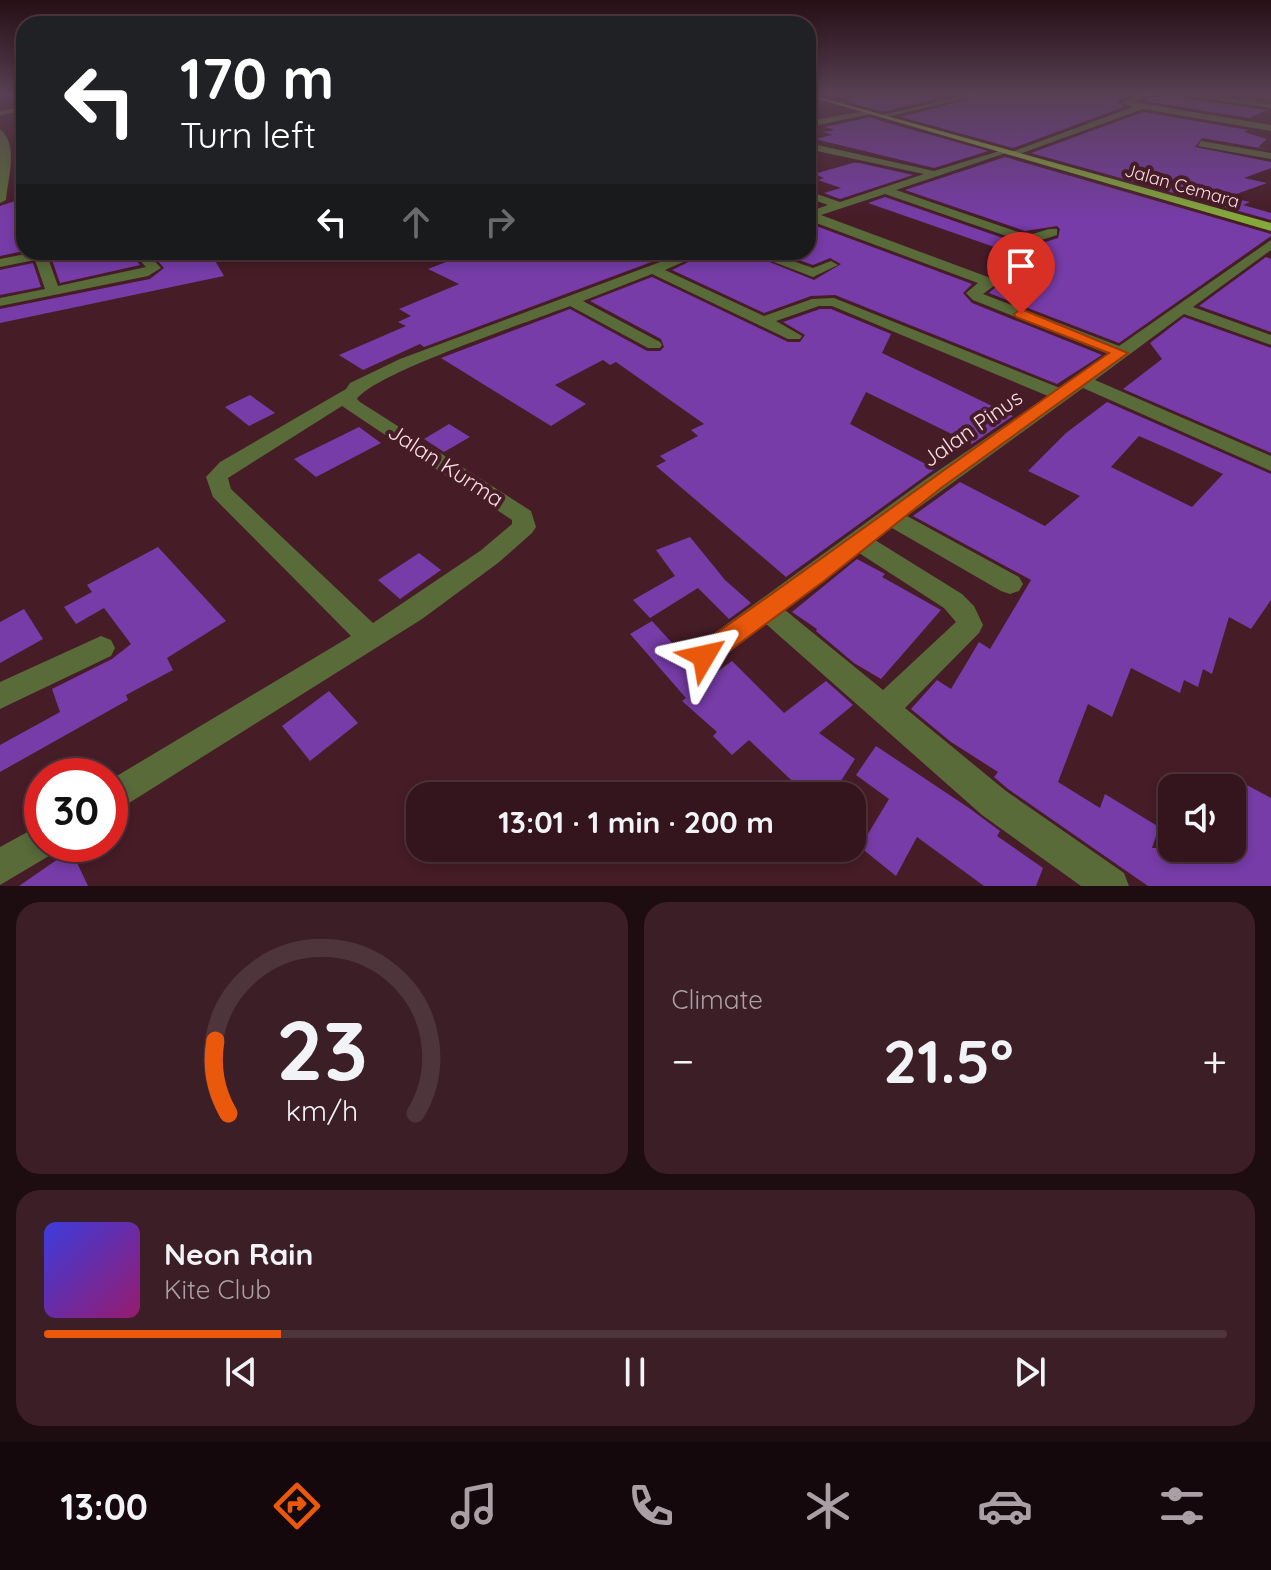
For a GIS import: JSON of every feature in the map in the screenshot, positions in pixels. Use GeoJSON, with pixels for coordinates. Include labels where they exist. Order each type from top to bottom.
{"type":"FeatureCollection","features":[{"type":"Feature","properties":{"kind":"main road","name":"Jalan Cemara"},"geometry":{"type":"LineString","coordinates":[[949,135],[1271,227]]}},
{"type":"Feature","properties":{"kind":"street"},"geometry":{"type":"LineString","coordinates":[[816,213],[931,173],[1057,135]]}},
{"type":"Feature","properties":{"kind":"street"},"geometry":{"type":"LineString","coordinates":[[1250,135],[1271,139]]}},
{"type":"Feature","properties":{"kind":"street"},"geometry":{"type":"LineString","coordinates":[[0,200],[5,144]]}},
{"type":"Feature","properties":{"kind":"street"},"geometry":{"type":"LineString","coordinates":[[1201,144],[1271,156]]}},
{"type":"Feature","properties":{"kind":"street"},"geometry":{"type":"LineString","coordinates":[[816,148],[931,173]]}},
{"type":"Feature","properties":{"kind":"street"},"geometry":{"type":"LineString","coordinates":[[884,190],[1021,237],[1032,239],[1053,232]]}},
{"type":"Feature","properties":{"kind":"street"},"geometry":{"type":"LineString","coordinates":[[816,197],[838,205]]}},
{"type":"Feature","properties":{"kind":"street"},"geometry":{"type":"LineString","coordinates":[[816,219],[983,280],[988,285],[973,293],[978,297],[1121,353]]}},
{"type":"Feature","properties":{"kind":"street","name":"Jalan Pinus"},"geometry":{"type":"LineString","coordinates":[[704,656],[891,517],[1271,244]]}},
{"type":"Feature","properties":{"kind":"street"},"geometry":{"type":"LineString","coordinates":[[42,260],[53,292]]}},
{"type":"Feature","properties":{"kind":"street"},"geometry":{"type":"LineString","coordinates":[[0,302],[148,272],[154,268],[146,260]]}},
{"type":"Feature","properties":{"kind":"street"},"geometry":{"type":"LineString","coordinates":[[371,638],[221,492],[217,477],[227,467],[356,387],[406,363],[677,260]]}},
{"type":"Feature","properties":{"kind":"street"},"geometry":{"type":"LineString","coordinates":[[777,260],[813,273],[831,265]]}},
{"type":"Feature","properties":{"kind":"street"},"geometry":{"type":"LineString","coordinates":[[652,269],[794,336]]}},
{"type":"Feature","properties":{"kind":"street"},"geometry":{"type":"LineString","coordinates":[[570,300],[654,345]]}},
{"type":"Feature","properties":{"kind":"street"},"geometry":{"type":"LineString","coordinates":[[763,321],[817,302],[834,302],[1061,395]]}},
{"type":"Feature","properties":{"kind":"street"},"geometry":{"type":"LineString","coordinates":[[1180,308],[1271,340]]}},
{"type":"Feature","properties":{"kind":"street"},"geometry":{"type":"LineString","coordinates":[[1082,381],[1271,464]]}},
{"type":"Feature","properties":{"kind":"street","name":"Jalan Kurma"},"geometry":{"type":"LineString","coordinates":[[128,788],[438,594],[524,527],[523,517],[490,493],[353,406],[347,400],[350,393]]}},
{"type":"Feature","properties":{"kind":"street"},"geometry":{"type":"LineString","coordinates":[[891,517],[1010,584]]}},
{"type":"Feature","properties":{"kind":"street"},"geometry":{"type":"LineString","coordinates":[[859,541],[953,601],[965,613],[970,625],[884,709]]}},
{"type":"Feature","properties":{"kind":"street"},"geometry":{"type":"LineString","coordinates":[[767,610],[994,803],[1111,886]]}},
{"type":"Feature","properties":{"kind":"street"},"geometry":{"type":"LineString","coordinates":[[0,696],[101,648]]}},
{"type":"Feature","properties":{"kind":"street"},"geometry":{"type":"LineString","coordinates":[[0,867],[24,852]]}},
{"type":"Feature","properties":{"kind":"building"},"geometry":{"type":"Polygon","coordinates":[[[831,135],[932,135],[988,151],[934,168],[816,139],[831,135]]]}},
{"type":"Feature","properties":{"kind":"building"},"geometry":{"type":"Polygon","coordinates":[[[967,135],[1047,135],[1013,148],[967,135]]]}},
{"type":"Feature","properties":{"kind":"building"},"geometry":{"type":"Polygon","coordinates":[[[1079,135],[1255,135],[1267,139],[1258,147],[1271,150],[1202,138],[1195,147],[1271,162],[1271,168],[1244,178],[1267,183],[1228,197],[1250,202],[1243,205],[1271,213],[1271,220],[1031,153],[1079,135]]]}},
{"type":"Feature","properties":{"kind":"building"},"geometry":{"type":"Polygon","coordinates":[[[1005,157],[1271,236],[1119,343],[989,293],[998,285],[993,278],[1032,260],[868,203],[885,197],[1020,244],[1033,246],[1058,238],[1060,229],[1057,226],[1025,231],[905,190],[1005,157]]]}},
{"type":"Feature","properties":{"kind":"building"},"geometry":{"type":"Polygon","coordinates":[[[856,162],[913,175],[840,199],[824,193],[841,188],[818,180],[824,178],[816,173],[856,162]]]}},
{"type":"Feature","properties":{"kind":"building"},"geometry":{"type":"Polygon","coordinates":[[[16,201],[16,253],[0,256],[0,206],[16,201]]]}},
{"type":"Feature","properties":{"kind":"building"},"geometry":{"type":"Polygon","coordinates":[[[816,226],[972,284],[963,293],[972,303],[1102,355],[1057,384],[835,295],[811,296],[764,313],[672,270],[693,260],[765,260],[814,280],[841,264],[830,258],[813,265],[799,260],[816,260],[816,226]]]}},
{"type":"Feature","properties":{"kind":"building"},"geometry":{"type":"Polygon","coordinates":[[[1266,257],[1271,259],[1271,332],[1199,306],[1266,257]]]}},
{"type":"Feature","properties":{"kind":"building"},"geometry":{"type":"Polygon","coordinates":[[[52,260],[136,260],[140,265],[60,283],[52,260]]]}},
{"type":"Feature","properties":{"kind":"building"},"geometry":{"type":"Polygon","coordinates":[[[157,260],[215,260],[224,276],[0,323],[0,309],[150,279],[164,268],[157,260]]]}},
{"type":"Feature","properties":{"kind":"building"},"geometry":{"type":"Polygon","coordinates":[[[451,260],[657,260],[424,347],[420,344],[363,370],[339,355],[406,326],[398,322],[411,316],[399,309],[459,284],[428,269],[451,260]]]}},
{"type":"Feature","properties":{"kind":"building"},"geometry":{"type":"Polygon","coordinates":[[[33,263],[41,287],[0,295],[0,270],[33,263]]]}},
{"type":"Feature","properties":{"kind":"building"},"geometry":{"type":"Polygon","coordinates":[[[652,277],[788,342],[800,342],[805,335],[783,322],[820,309],[831,309],[891,334],[882,353],[1013,416],[972,444],[866,392],[850,424],[935,469],[786,577],[656,466],[666,461],[660,456],[698,436],[691,430],[704,424],[616,362],[610,365],[603,360],[555,385],[586,404],[551,426],[441,358],[570,309],[647,351],[660,351],[664,347],[661,339],[590,301],[652,277]]]}},
{"type":"Feature","properties":{"kind":"building"},"geometry":{"type":"Polygon","coordinates":[[[1184,317],[1271,348],[1271,453],[1123,389],[1162,359],[1150,343],[1184,317]]]}},
{"type":"Feature","properties":{"kind":"building"},"geometry":{"type":"Polygon","coordinates":[[[250,395],[275,413],[249,426],[225,407],[250,395]]]}},
{"type":"Feature","properties":{"kind":"building"},"geometry":{"type":"Polygon","coordinates":[[[1107,402],[1271,474],[1271,600],[1251,629],[1229,617],[1212,674],[1203,669],[1198,687],[1184,680],[1180,693],[1131,668],[1112,717],[1088,704],[1058,782],[1100,808],[1105,794],[1158,826],[1152,848],[1158,848],[1158,862],[1246,862],[1246,785],[1271,798],[1271,886],[1148,886],[1008,789],[994,777],[998,772],[951,742],[911,709],[937,680],[951,689],[979,642],[990,649],[1031,580],[913,516],[960,482],[1045,526],[1080,496],[1028,471],[1066,433],[1107,402]],[[1139,436],[1111,467],[1192,507],[1223,474],[1139,436]]]}},
{"type":"Feature","properties":{"kind":"building"},"geometry":{"type":"Polygon","coordinates":[[[449,424],[470,437],[444,452],[424,439],[449,424]]]}},
{"type":"Feature","properties":{"kind":"building"},"geometry":{"type":"Polygon","coordinates":[[[359,427],[381,443],[316,477],[294,459],[359,427]]]}},
{"type":"Feature","properties":{"kind":"building"},"geometry":{"type":"Polygon","coordinates":[[[690,537],[725,580],[751,603],[729,619],[698,588],[650,618],[633,600],[675,576],[656,550],[690,537]]]}},
{"type":"Feature","properties":{"kind":"building"},"geometry":{"type":"Polygon","coordinates":[[[158,547],[226,621],[167,658],[173,670],[126,695],[128,700],[0,772],[0,745],[60,712],[52,689],[112,659],[131,644],[104,608],[76,624],[64,607],[92,592],[87,585],[158,547]]]}},
{"type":"Feature","properties":{"kind":"building"},"geometry":{"type":"Polygon","coordinates":[[[419,553],[441,570],[400,599],[378,580],[419,553]]]}},
{"type":"Feature","properties":{"kind":"building"},"geometry":{"type":"Polygon","coordinates":[[[857,559],[885,574],[882,577],[941,610],[881,679],[854,663],[817,629],[792,612],[857,559]]]}},
{"type":"Feature","properties":{"kind":"building"},"geometry":{"type":"Polygon","coordinates":[[[24,609],[43,639],[0,663],[0,622],[24,609]]]}},
{"type":"Feature","properties":{"kind":"building"},"geometry":{"type":"Polygon","coordinates":[[[652,621],[706,680],[732,661],[784,713],[826,681],[853,705],[819,733],[855,759],[840,782],[793,782],[749,740],[732,755],[713,736],[717,732],[682,701],[686,698],[630,634],[652,621]]]}},
{"type":"Feature","properties":{"kind":"building"},"geometry":{"type":"Polygon","coordinates":[[[329,691],[358,723],[310,761],[282,726],[329,691]]]}},
{"type":"Feature","properties":{"kind":"building"},"geometry":{"type":"Polygon","coordinates":[[[876,746],[969,808],[1000,831],[997,836],[1043,868],[1036,886],[984,886],[917,837],[896,876],[866,852],[866,837],[889,799],[856,775],[876,746]]]}},
{"type":"Feature","properties":{"kind":"building"},"geometry":{"type":"Polygon","coordinates":[[[54,862],[77,862],[88,886],[19,886],[54,862]]]}},
{"type":"Feature","properties":{"kind":"route"},"geometry":{"type":"LineString","coordinates":[[704,656],[934,484],[1121,353],[1021,314]]}}]}
